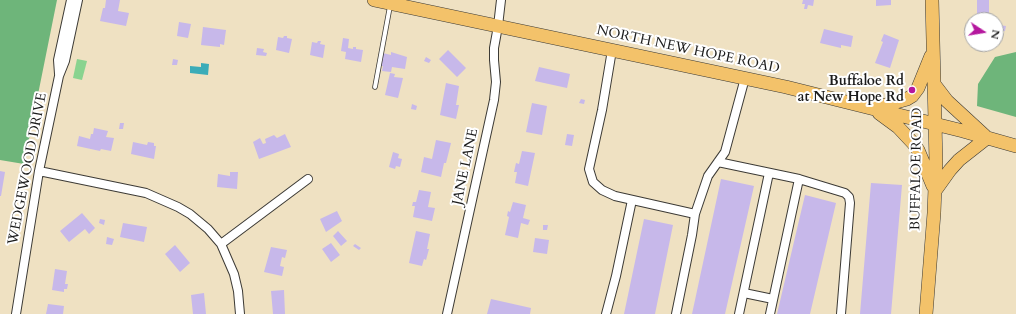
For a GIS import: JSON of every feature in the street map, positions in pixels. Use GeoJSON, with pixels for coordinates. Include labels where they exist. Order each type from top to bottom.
{"type":"FeatureCollection","features":[{"type":"Feature","properties":{"kind":"main road","name":"NORTH NEW HOPE ROAD"},"geometry":{"type":"LineString","coordinates":[[374,0],[786,87],[1016,146]]}},
{"type":"Feature","properties":{"kind":"main road","name":"BUFFALOE ROAD"},"geometry":{"type":"LineString","coordinates":[[926,314],[936,162],[932,0]]}},
{"type":"Feature","properties":{"kind":"main road"},"geometry":{"type":"LineString","coordinates":[[873,109],[907,99],[912,96],[918,88],[934,50]]}},
{"type":"Feature","properties":{"kind":"main road"},"geometry":{"type":"LineString","coordinates":[[934,84],[948,101],[987,138],[959,160],[935,191]]}},
{"type":"Feature","properties":{"kind":"main road"},"geometry":{"type":"LineString","coordinates":[[873,109],[898,127],[914,143],[935,191]]}},
{"type":"Feature","properties":{"kind":"street","name":"WEDGEWOOD DRIVE"},"geometry":{"type":"LineString","coordinates":[[59,76],[58,60],[71,0]]}},
{"type":"Feature","properties":{"kind":"street","name":"WEDGEWOOD DRIVE"},"geometry":{"type":"LineString","coordinates":[[16,314],[40,171],[59,76],[65,62],[78,0]]}},
{"type":"Feature","properties":{"kind":"street","name":"JANE LANE"},"geometry":{"type":"LineString","coordinates":[[447,314],[495,95],[496,82],[494,48],[501,0]]}},
{"type":"Feature","properties":{"kind":"street"},"geometry":{"type":"LineString","coordinates":[[612,50],[602,110],[589,169],[593,182],[602,190],[615,196],[695,214]]}},
{"type":"Feature","properties":{"kind":"street"},"geometry":{"type":"LineString","coordinates":[[676,314],[695,214],[708,176],[725,152],[745,78]]}},
{"type":"Feature","properties":{"kind":"street"},"geometry":{"type":"LineString","coordinates":[[718,162],[799,179],[845,193],[849,198],[850,203],[841,314]]}},
{"type":"Feature","properties":{"kind":"street"},"geometry":{"type":"LineString","coordinates":[[40,171],[146,193],[160,198],[190,214],[208,229],[221,244],[234,274],[238,291],[240,314]]}},
{"type":"Feature","properties":{"kind":"street"},"geometry":{"type":"LineString","coordinates":[[739,314],[769,173]]}},
{"type":"Feature","properties":{"kind":"street"},"geometry":{"type":"LineString","coordinates":[[221,244],[308,179]]}},
{"type":"Feature","properties":{"kind":"street"},"geometry":{"type":"LineString","coordinates":[[770,314],[799,179]]}},
{"type":"Feature","properties":{"kind":"street"},"geometry":{"type":"LineString","coordinates":[[606,314],[616,276],[632,200]]}},
{"type":"Feature","properties":{"kind":"street"},"geometry":{"type":"LineString","coordinates":[[744,293],[773,299]]}},
{"type":"Feature","properties":{"kind":"lane"},"geometry":{"type":"LineString","coordinates":[[375,88],[391,4]]}},
{"type":"Feature","properties":{"kind":"green space"},"geometry":{"type":"Polygon","coordinates":[[[0,0],[57,0],[24,164],[0,160],[0,0]]]}},
{"type":"Feature","properties":{"kind":"green space"},"geometry":{"type":"Polygon","coordinates":[[[1016,52],[1016,117],[977,106],[978,84],[995,57],[1016,52]]]}},
{"type":"Feature","properties":{"kind":"green space"},"geometry":{"type":"Polygon","coordinates":[[[77,59],[87,61],[82,80],[73,78],[77,59]]]}},
{"type":"Feature","properties":{"kind":"water"},"geometry":{"type":"Polygon","coordinates":[[[201,63],[209,64],[208,75],[190,73],[190,66],[201,67],[201,63]]]}},
{"type":"Feature","properties":{"kind":"building"},"geometry":{"type":"Polygon","coordinates":[[[106,0],[120,0],[118,11],[129,13],[126,26],[100,21],[103,8],[105,8],[106,0]]]}},
{"type":"Feature","properties":{"kind":"building"},"geometry":{"type":"Polygon","coordinates":[[[803,0],[814,0],[813,6],[808,5],[807,9],[804,9],[805,4],[802,4],[803,0]]]}},
{"type":"Feature","properties":{"kind":"building"},"geometry":{"type":"Polygon","coordinates":[[[876,0],[891,0],[891,5],[876,6],[876,0]]]}},
{"type":"Feature","properties":{"kind":"building"},"geometry":{"type":"Polygon","coordinates":[[[977,0],[989,0],[989,12],[977,12],[977,0]]]}},
{"type":"Feature","properties":{"kind":"building"},"geometry":{"type":"Polygon","coordinates":[[[179,22],[191,24],[188,38],[177,36],[179,22]]]}},
{"type":"Feature","properties":{"kind":"building"},"geometry":{"type":"Polygon","coordinates":[[[203,27],[226,30],[224,45],[220,44],[220,47],[201,45],[203,27]]]}},
{"type":"Feature","properties":{"kind":"building"},"geometry":{"type":"Polygon","coordinates":[[[824,29],[853,36],[851,47],[841,45],[841,48],[820,43],[824,29]]]}},
{"type":"Feature","properties":{"kind":"building"},"geometry":{"type":"Polygon","coordinates":[[[884,34],[899,40],[890,68],[875,63],[883,42],[881,41],[884,34]]]}},
{"type":"Feature","properties":{"kind":"building"},"geometry":{"type":"Polygon","coordinates":[[[284,36],[292,39],[289,53],[276,50],[278,37],[283,38],[284,36]]]}},
{"type":"Feature","properties":{"kind":"building"},"geometry":{"type":"Polygon","coordinates":[[[343,38],[349,39],[348,48],[353,49],[353,47],[356,47],[356,49],[363,50],[361,62],[345,59],[346,52],[341,51],[343,38]]]}},
{"type":"Feature","properties":{"kind":"building"},"geometry":{"type":"Polygon","coordinates":[[[318,41],[321,41],[320,44],[325,45],[323,58],[310,55],[312,42],[317,43],[318,41]]]}},
{"type":"Feature","properties":{"kind":"building"},"geometry":{"type":"Polygon","coordinates":[[[257,48],[264,49],[263,52],[267,53],[266,56],[256,55],[257,48]]]}},
{"type":"Feature","properties":{"kind":"building"},"geometry":{"type":"Polygon","coordinates":[[[448,50],[466,68],[457,77],[439,59],[448,50]]]}},
{"type":"Feature","properties":{"kind":"building"},"geometry":{"type":"Polygon","coordinates":[[[391,52],[407,57],[405,69],[392,67],[391,72],[382,71],[383,66],[380,66],[383,53],[391,55],[391,52]]]}},
{"type":"Feature","properties":{"kind":"building"},"geometry":{"type":"Polygon","coordinates":[[[426,57],[431,60],[429,63],[424,61],[426,57]]]}},
{"type":"Feature","properties":{"kind":"building"},"geometry":{"type":"Polygon","coordinates":[[[173,59],[178,60],[177,65],[172,65],[173,59]]]}},
{"type":"Feature","properties":{"kind":"building"},"geometry":{"type":"Polygon","coordinates":[[[539,67],[570,74],[567,88],[535,81],[539,67]]]}},
{"type":"Feature","properties":{"kind":"building"},"geometry":{"type":"Polygon","coordinates":[[[390,73],[395,74],[394,77],[403,78],[398,98],[385,95],[390,73]]]}},
{"type":"Feature","properties":{"kind":"building"},"geometry":{"type":"Polygon","coordinates":[[[446,83],[459,86],[456,105],[459,105],[456,119],[440,115],[446,83]]]}},
{"type":"Feature","properties":{"kind":"building"},"geometry":{"type":"Polygon","coordinates":[[[581,99],[585,100],[584,104],[579,103],[581,99]]]}},
{"type":"Feature","properties":{"kind":"building"},"geometry":{"type":"Polygon","coordinates":[[[532,103],[547,106],[542,135],[526,132],[532,103]]]}},
{"type":"Feature","properties":{"kind":"building"},"geometry":{"type":"Polygon","coordinates":[[[412,104],[417,106],[416,110],[411,109],[412,104]]]}},
{"type":"Feature","properties":{"kind":"building"},"geometry":{"type":"Polygon","coordinates":[[[120,123],[124,123],[123,129],[119,129],[120,123]]]}},
{"type":"Feature","properties":{"kind":"building"},"geometry":{"type":"Polygon","coordinates":[[[94,128],[108,131],[106,137],[114,138],[111,151],[101,149],[100,151],[77,146],[79,136],[90,139],[94,128]]]}},
{"type":"Feature","properties":{"kind":"building"},"geometry":{"type":"Polygon","coordinates":[[[285,134],[291,147],[259,159],[253,142],[260,138],[263,144],[266,143],[265,139],[274,135],[277,138],[285,134]]]}},
{"type":"Feature","properties":{"kind":"building"},"geometry":{"type":"Polygon","coordinates":[[[567,134],[574,135],[572,146],[565,145],[567,134]]]}},
{"type":"Feature","properties":{"kind":"building"},"geometry":{"type":"Polygon","coordinates":[[[436,140],[451,143],[441,177],[421,172],[424,157],[432,159],[436,140]]]}},
{"type":"Feature","properties":{"kind":"building"},"geometry":{"type":"Polygon","coordinates":[[[133,142],[147,145],[148,142],[154,143],[154,146],[156,146],[154,159],[131,154],[133,142]]]}},
{"type":"Feature","properties":{"kind":"building"},"geometry":{"type":"Polygon","coordinates":[[[522,151],[535,153],[528,186],[515,183],[517,172],[514,172],[516,163],[519,164],[522,151]]]}},
{"type":"Feature","properties":{"kind":"building"},"geometry":{"type":"Polygon","coordinates":[[[393,152],[399,154],[398,158],[402,159],[400,167],[396,166],[395,169],[389,167],[393,152]]]}},
{"type":"Feature","properties":{"kind":"building"},"geometry":{"type":"Polygon","coordinates":[[[0,171],[5,172],[1,196],[0,196],[0,171]]]}},
{"type":"Feature","properties":{"kind":"building"},"geometry":{"type":"Polygon","coordinates":[[[230,172],[238,172],[237,189],[217,187],[218,174],[230,176],[230,172]]]}},
{"type":"Feature","properties":{"kind":"building"},"geometry":{"type":"Polygon","coordinates":[[[721,179],[754,186],[725,314],[692,314],[721,179]]]}},
{"type":"Feature","properties":{"kind":"building"},"geometry":{"type":"Polygon","coordinates":[[[871,183],[902,185],[891,314],[860,314],[871,183]]]}},
{"type":"Feature","properties":{"kind":"building"},"geometry":{"type":"Polygon","coordinates":[[[419,190],[431,192],[428,207],[435,208],[432,221],[413,217],[415,206],[412,206],[413,202],[416,202],[419,190]]]}},
{"type":"Feature","properties":{"kind":"building"},"geometry":{"type":"Polygon","coordinates":[[[805,195],[836,203],[810,314],[777,314],[805,195]]]}},
{"type":"Feature","properties":{"kind":"building"},"geometry":{"type":"Polygon","coordinates":[[[513,202],[526,205],[523,218],[530,220],[528,225],[521,223],[518,238],[505,235],[509,217],[507,216],[508,211],[510,212],[513,202]]]}},
{"type":"Feature","properties":{"kind":"building"},"geometry":{"type":"Polygon","coordinates":[[[337,211],[342,221],[326,232],[320,219],[337,211]]]}},
{"type":"Feature","properties":{"kind":"building"},"geometry":{"type":"Polygon","coordinates":[[[82,213],[95,228],[89,234],[85,229],[69,242],[60,231],[82,213]]]}},
{"type":"Feature","properties":{"kind":"building"},"geometry":{"type":"Polygon","coordinates":[[[100,219],[105,220],[104,225],[99,223],[100,219]]]}},
{"type":"Feature","properties":{"kind":"building"},"geometry":{"type":"Polygon","coordinates":[[[644,219],[673,225],[655,314],[624,314],[644,219]]]}},
{"type":"Feature","properties":{"kind":"building"},"geometry":{"type":"Polygon","coordinates":[[[123,223],[147,227],[144,242],[120,237],[123,223]]]}},
{"type":"Feature","properties":{"kind":"building"},"geometry":{"type":"Polygon","coordinates":[[[543,225],[548,225],[547,230],[543,230],[543,225]]]}},
{"type":"Feature","properties":{"kind":"building"},"geometry":{"type":"Polygon","coordinates":[[[338,231],[347,241],[341,246],[333,236],[338,231]]]}},
{"type":"Feature","properties":{"kind":"building"},"geometry":{"type":"Polygon","coordinates":[[[416,231],[430,234],[427,249],[429,249],[426,260],[424,259],[422,266],[409,263],[416,231]]]}},
{"type":"Feature","properties":{"kind":"building"},"geometry":{"type":"Polygon","coordinates":[[[107,237],[114,239],[112,245],[106,244],[107,237]]]}},
{"type":"Feature","properties":{"kind":"building"},"geometry":{"type":"Polygon","coordinates":[[[535,238],[549,240],[547,254],[533,252],[535,238]]]}},
{"type":"Feature","properties":{"kind":"building"},"geometry":{"type":"Polygon","coordinates":[[[331,243],[340,255],[331,262],[322,249],[331,243]]]}},
{"type":"Feature","properties":{"kind":"building"},"geometry":{"type":"Polygon","coordinates":[[[355,244],[361,248],[359,250],[353,246],[355,244]]]}},
{"type":"Feature","properties":{"kind":"building"},"geometry":{"type":"Polygon","coordinates":[[[175,245],[190,263],[180,272],[165,254],[175,245]]]}},
{"type":"Feature","properties":{"kind":"building"},"geometry":{"type":"Polygon","coordinates":[[[271,247],[287,250],[285,258],[282,257],[280,266],[284,267],[282,276],[264,272],[271,247]]]}},
{"type":"Feature","properties":{"kind":"building"},"geometry":{"type":"Polygon","coordinates":[[[55,269],[67,271],[65,284],[68,284],[67,289],[64,289],[64,292],[52,290],[55,269]]]}},
{"type":"Feature","properties":{"kind":"building"},"geometry":{"type":"Polygon","coordinates":[[[284,290],[285,314],[273,314],[271,291],[284,290]]]}},
{"type":"Feature","properties":{"kind":"building"},"geometry":{"type":"Polygon","coordinates":[[[204,293],[206,314],[193,314],[191,295],[204,293]]]}},
{"type":"Feature","properties":{"kind":"building"},"geometry":{"type":"Polygon","coordinates":[[[491,299],[531,308],[530,314],[487,314],[491,299]]]}},
{"type":"Feature","properties":{"kind":"building"},"geometry":{"type":"Polygon","coordinates":[[[48,304],[64,306],[63,314],[46,314],[48,304]]]}},
{"type":"Feature","properties":{"kind":"place","name":"Buffaloe Rd at New Hope Rd"},"geometry":{"type":"Point","coordinates":[912,90]}}]}
